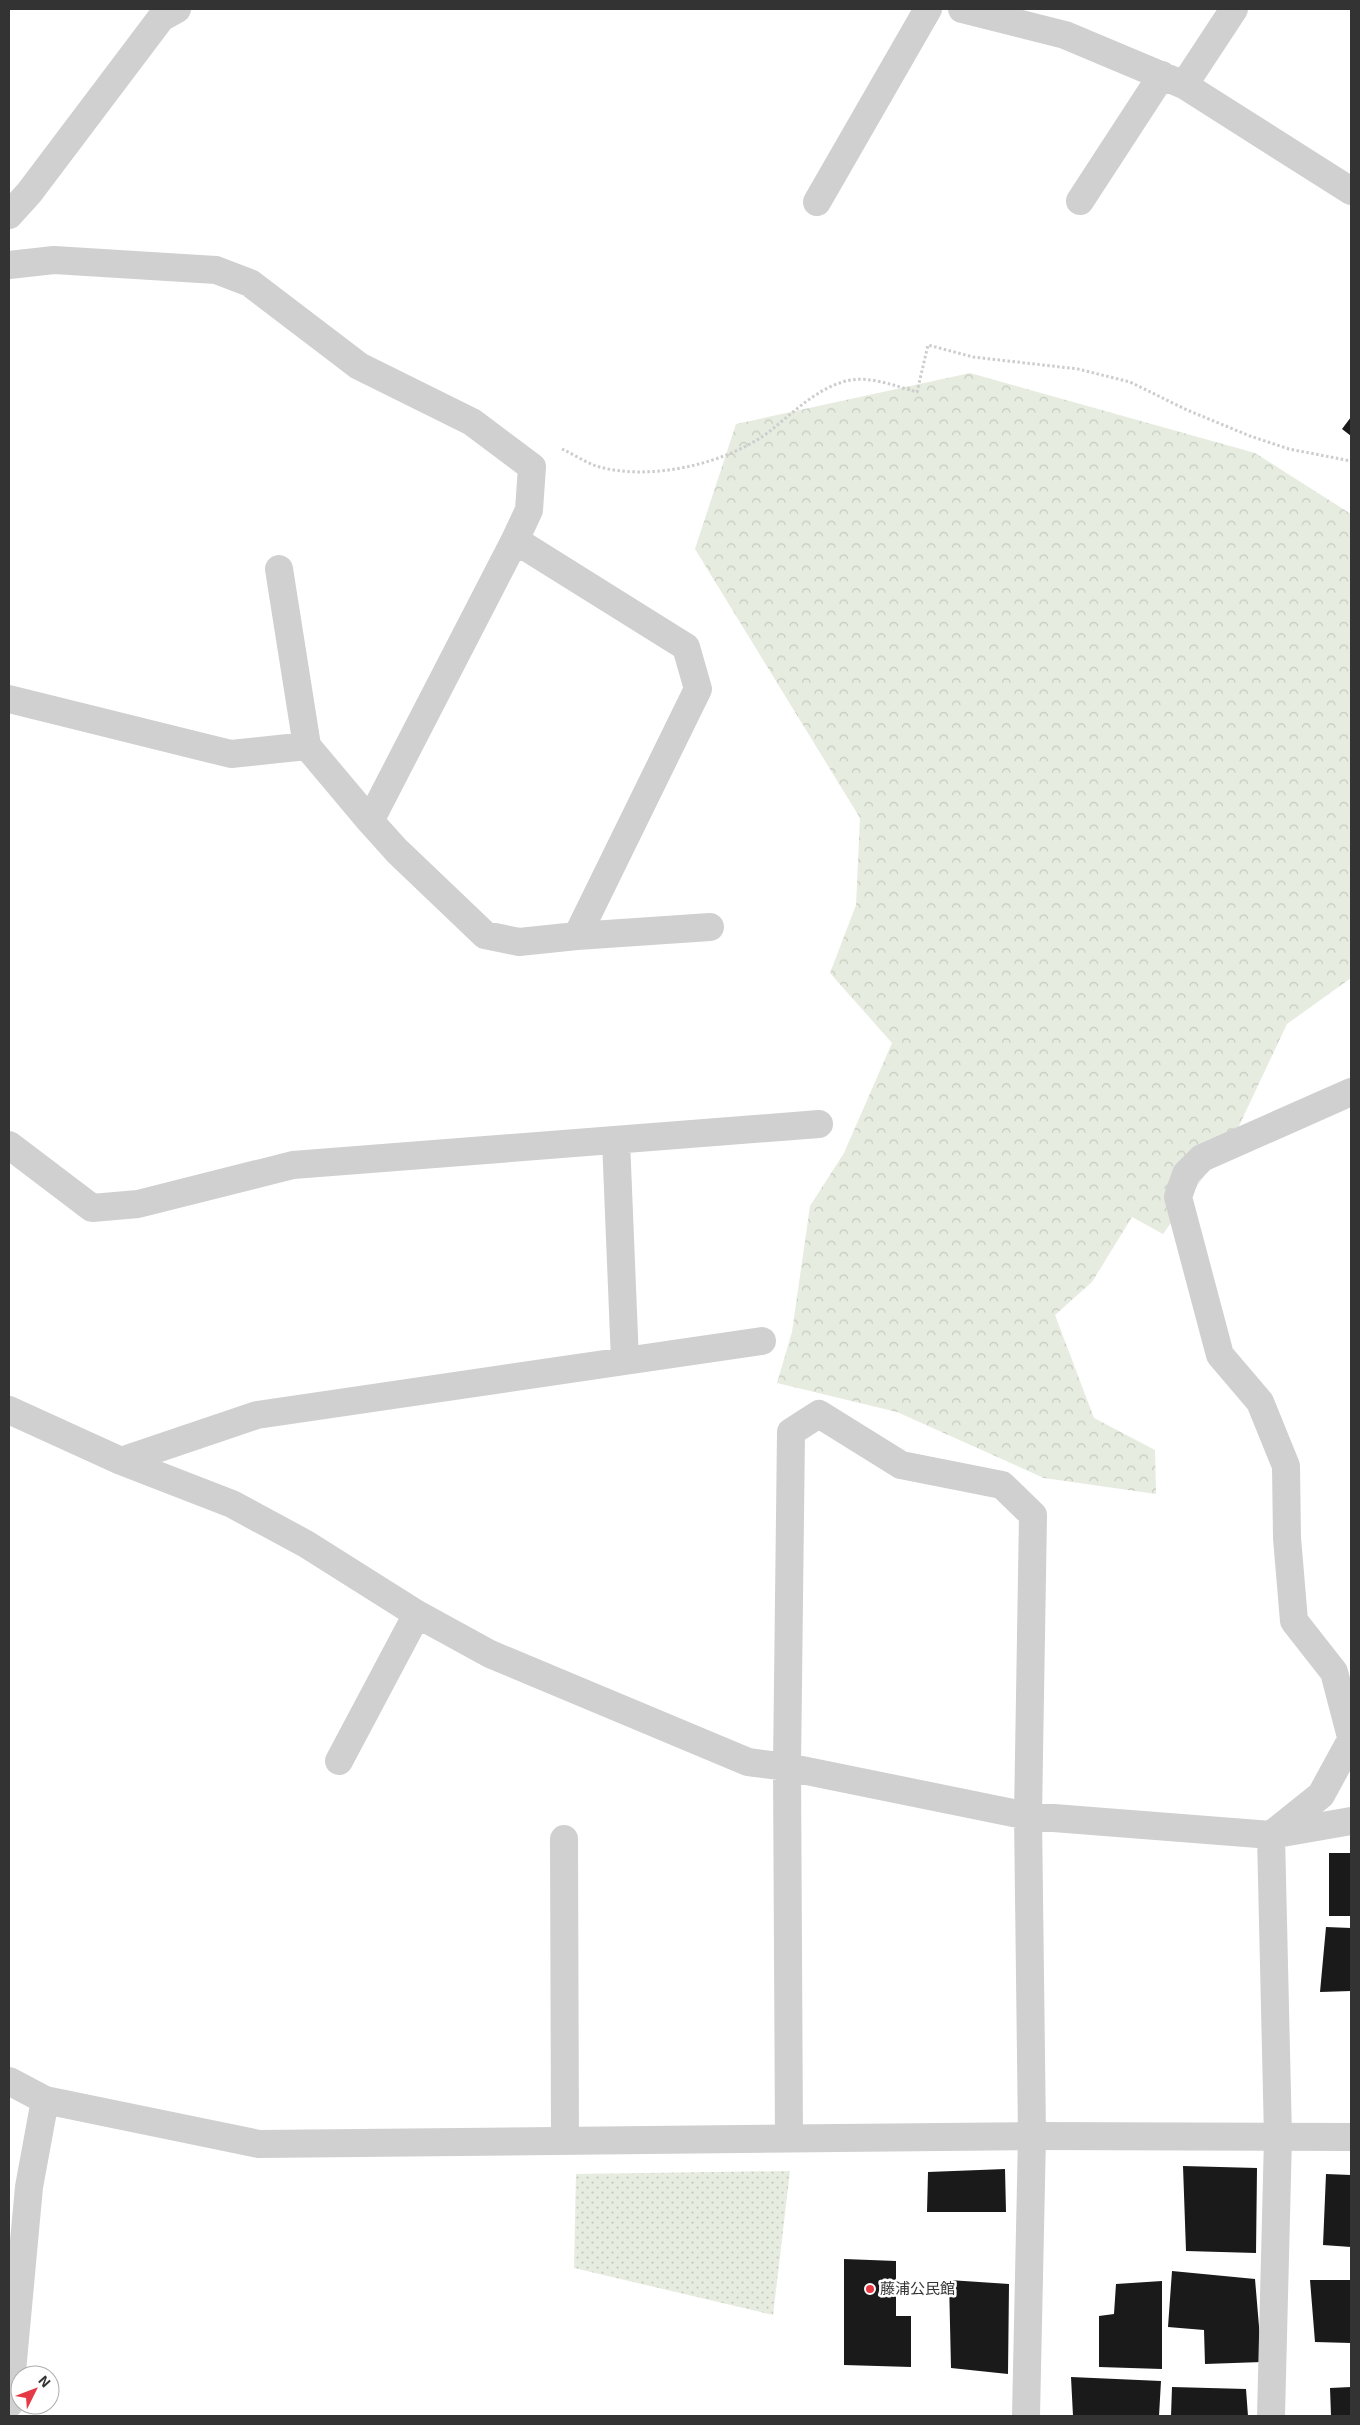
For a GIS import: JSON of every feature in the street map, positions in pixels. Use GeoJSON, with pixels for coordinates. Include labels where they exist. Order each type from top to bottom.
{"type":"FeatureCollection","features":[{"type":"Feature","properties":{"kind":"street"},"geometry":{"type":"LineString","coordinates":[[817,202],[928,9]]}},
{"type":"Feature","properties":{"kind":"street"},"geometry":{"type":"LineString","coordinates":[[962,9],[1065,35],[1173,80],[1351,191]]}},
{"type":"Feature","properties":{"kind":"street"},"geometry":{"type":"LineString","coordinates":[[1080,201],[1173,80],[1234,9]]}},
{"type":"Feature","properties":{"kind":"street"},"geometry":{"type":"LineString","coordinates":[[9,214],[29,193],[162,12]]}},
{"type":"Feature","properties":{"kind":"street"},"geometry":{"type":"LineString","coordinates":[[9,265],[54,260],[216,270],[250,283],[359,366],[472,422],[532,467],[529,510],[370,821]]}},
{"type":"Feature","properties":{"kind":"street"},"geometry":{"type":"LineString","coordinates":[[515,540],[686,648],[698,689],[577,936]]}},
{"type":"Feature","properties":{"kind":"street"},"geometry":{"type":"LineString","coordinates":[[279,569],[307,746],[370,821],[484,935],[519,942],[710,927]]}},
{"type":"Feature","properties":{"kind":"street"},"geometry":{"type":"LineString","coordinates":[[9,699],[231,754],[307,746]]}},
{"type":"Feature","properties":{"kind":"street"},"geometry":{"type":"LineString","coordinates":[[1272,1835],[1321,1795],[1351,1738],[1343,1668],[1294,1621],[1287,1538],[1286,1466],[1260,1402],[1220,1355],[1178,1197],[1186,1174],[1202,1158],[1351,1092]]}},
{"type":"Feature","properties":{"kind":"street"},"geometry":{"type":"LineString","coordinates":[[9,1145],[92,1208],[138,1204],[293,1165],[819,1124]]}},
{"type":"Feature","properties":{"kind":"street"},"geometry":{"type":"LineString","coordinates":[[616,1140],[625,1361]]}},
{"type":"Feature","properties":{"kind":"street"},"geometry":{"type":"LineString","coordinates":[[121,1460],[257,1415],[762,1341]]}},
{"type":"Feature","properties":{"kind":"street"},"geometry":{"type":"LineString","coordinates":[[9,1410],[121,1460],[232,1504],[306,1544],[417,1614],[490,1654],[748,1762],[787,1767],[1028,1816],[1272,1835],[1351,1821]]}},
{"type":"Feature","properties":{"kind":"street"},"geometry":{"type":"LineString","coordinates":[[789,2138],[787,1767],[791,1432],[819,1414],[901,1465],[1002,1485],[1033,1515],[1028,1816],[1032,2136],[1026,2416]]}},
{"type":"Feature","properties":{"kind":"street"},"geometry":{"type":"LineString","coordinates":[[339,1761],[417,1614]]}},
{"type":"Feature","properties":{"kind":"street"},"geometry":{"type":"LineString","coordinates":[[1271,2416],[1278,2137],[1272,1835]]}},
{"type":"Feature","properties":{"kind":"street"},"geometry":{"type":"LineString","coordinates":[[564,1839],[566,2140]]}},
{"type":"Feature","properties":{"kind":"street"},"geometry":{"type":"LineString","coordinates":[[9,2081],[45,2100],[259,2144],[1032,2136],[1351,2137]]}},
{"type":"Feature","properties":{"kind":"street"},"geometry":{"type":"LineString","coordinates":[[9,2404],[29,2187],[45,2100]]}},
{"type":"Feature","properties":{"kind":"path"},"geometry":{"type":"LineString","coordinates":[[555,445],[596,465],[623,472],[658,471],[702,464],[744,449],[811,397],[847,380],[876,380],[917,392],[928,345],[973,357],[1078,369],[1130,382],[1187,410],[1250,436],[1289,449],[1351,461]]}},
{"type":"Feature","properties":{"kind":"green space"},"geometry":{"type":"Polygon","coordinates":[[[970,373],[1255,453],[1351,514],[1351,978],[1287,1024],[1238,1128],[1163,1234],[1132,1217],[1092,1282],[1055,1315],[1094,1418],[1155,1450],[1156,1494],[1044,1478],[897,1412],[777,1383],[792,1332],[810,1206],[844,1153],[892,1043],[830,973],[856,905],[860,818],[695,549],[736,424],[970,373]]]}},
{"type":"Feature","properties":{"kind":"green space"},"geometry":{"type":"Polygon","coordinates":[[[790,2171],[773,2315],[574,2268],[576,2174],[790,2171]]]}},
{"type":"Feature","properties":{"kind":"building"},"geometry":{"type":"Polygon","coordinates":[[[1351,417],[1351,436],[1342,429],[1351,417]]]}},
{"type":"Feature","properties":{"kind":"building"},"geometry":{"type":"Polygon","coordinates":[[[1329,1853],[1351,1853],[1351,1916],[1329,1916],[1329,1853]]]}},
{"type":"Feature","properties":{"kind":"building"},"geometry":{"type":"Polygon","coordinates":[[[1326,1927],[1351,1928],[1351,1991],[1320,1992],[1326,1927]]]}},
{"type":"Feature","properties":{"kind":"building"},"geometry":{"type":"Polygon","coordinates":[[[1183,2166],[1257,2168],[1256,2253],[1186,2251],[1183,2166]]]}},
{"type":"Feature","properties":{"kind":"building"},"geometry":{"type":"Polygon","coordinates":[[[1005,2169],[1006,2212],[927,2212],[928,2172],[1005,2169]]]}},
{"type":"Feature","properties":{"kind":"building"},"geometry":{"type":"Polygon","coordinates":[[[1326,2174],[1351,2175],[1351,2247],[1323,2245],[1326,2174]]]}},
{"type":"Feature","properties":{"kind":"building","name":"藤浦公民館"},"geometry":{"type":"Polygon","coordinates":[[[844,2259],[896,2261],[896,2316],[911,2316],[911,2367],[844,2365],[844,2259]]]}},
{"type":"Feature","properties":{"kind":"building"},"geometry":{"type":"Polygon","coordinates":[[[1172,2271],[1255,2279],[1262,2362],[1205,2364],[1204,2330],[1168,2327],[1172,2271]]]}},
{"type":"Feature","properties":{"kind":"building"},"geometry":{"type":"Polygon","coordinates":[[[949,2280],[1009,2284],[1008,2374],[951,2368],[949,2280]]]}},
{"type":"Feature","properties":{"kind":"building"},"geometry":{"type":"Polygon","coordinates":[[[1310,2280],[1351,2280],[1351,2343],[1315,2342],[1310,2280]]]}},
{"type":"Feature","properties":{"kind":"building"},"geometry":{"type":"Polygon","coordinates":[[[1162,2281],[1162,2369],[1099,2367],[1099,2316],[1114,2314],[1116,2284],[1162,2281]]]}},
{"type":"Feature","properties":{"kind":"building"},"geometry":{"type":"Polygon","coordinates":[[[1071,2377],[1161,2381],[1159,2416],[1073,2416],[1071,2377]]]}},
{"type":"Feature","properties":{"kind":"building"},"geometry":{"type":"Polygon","coordinates":[[[1172,2387],[1246,2389],[1248,2416],[1171,2416],[1172,2387]]]}},
{"type":"Feature","properties":{"kind":"building"},"geometry":{"type":"Polygon","coordinates":[[[1351,2387],[1351,2416],[1331,2416],[1330,2388],[1351,2387]]]}},
{"type":"Feature","properties":{"kind":"place","name":"藤浦公民館"},"geometry":{"type":"Point","coordinates":[870,2289]}}]}
